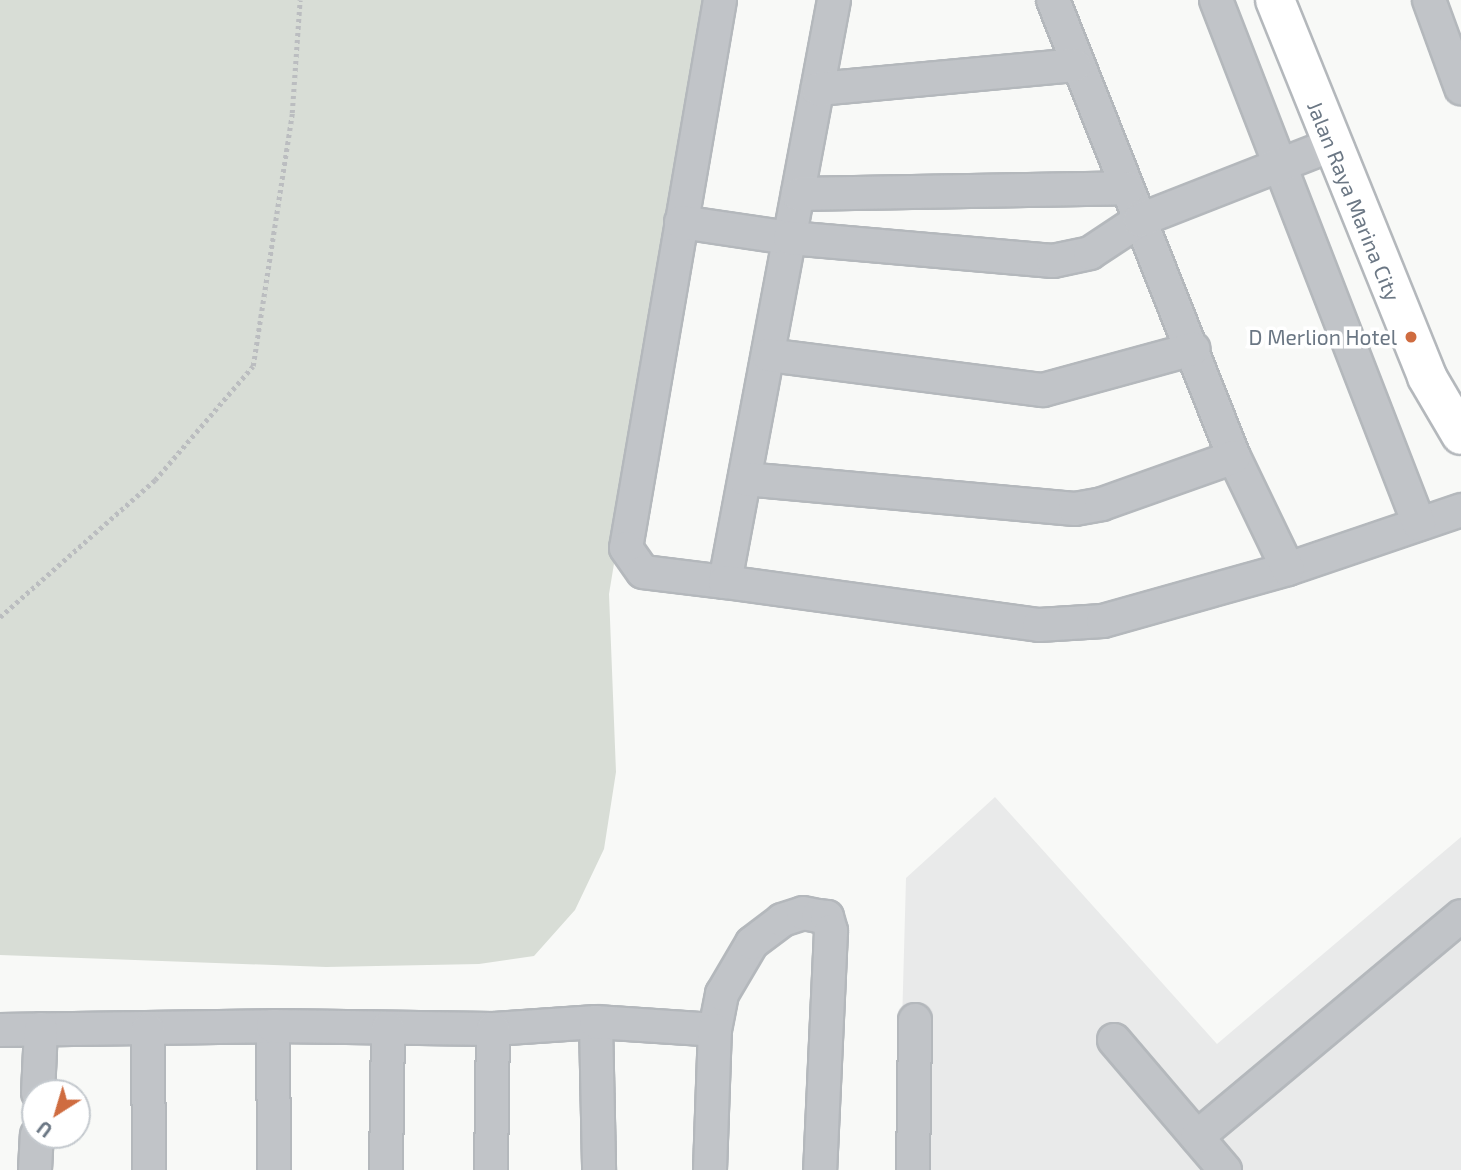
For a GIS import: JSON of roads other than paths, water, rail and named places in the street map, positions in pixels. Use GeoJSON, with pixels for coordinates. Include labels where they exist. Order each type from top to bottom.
{"type":"FeatureCollection","features":[{"type":"Feature","properties":{"kind":"main road","name":"Jalan Raya Marina City"},"geometry":{"type":"LineString","coordinates":[[1275,0],[1331,145],[1427,377],[1456,413]]}},
{"type":"Feature","properties":{"kind":"street"},"geometry":{"type":"LineString","coordinates":[[720,0],[626,548],[643,572],[1039,625],[1103,621],[1288,569],[1461,510]]}},
{"type":"Feature","properties":{"kind":"street"},"geometry":{"type":"LineString","coordinates":[[725,582],[834,0]]}},
{"type":"Feature","properties":{"kind":"street"},"geometry":{"type":"LineString","coordinates":[[1053,0],[1075,65],[1193,349],[1234,457],[1288,569]]}},
{"type":"Feature","properties":{"kind":"street"},"geometry":{"type":"LineString","coordinates":[[1216,0],[1419,524]]}},
{"type":"Feature","properties":{"kind":"street"},"geometry":{"type":"LineString","coordinates":[[1442,10],[1461,88]]}},
{"type":"Feature","properties":{"kind":"street"},"geometry":{"type":"LineString","coordinates":[[818,89],[1075,65]]}},
{"type":"Feature","properties":{"kind":"street"},"geometry":{"type":"LineString","coordinates":[[681,222],[790,238],[1052,261],[1090,253],[1140,220],[1331,145]]}},
{"type":"Feature","properties":{"kind":"street"},"geometry":{"type":"LineString","coordinates":[[798,194],[1126,188]]}},
{"type":"Feature","properties":{"kind":"street"},"geometry":{"type":"LineString","coordinates":[[768,355],[1043,390],[1193,349]]}},
{"type":"Feature","properties":{"kind":"street"},"geometry":{"type":"LineString","coordinates":[[744,479],[1075,509],[1102,504],[1234,457]]}},
{"type":"Feature","properties":{"kind":"street"},"geometry":{"type":"LineString","coordinates":[[710,1170],[715,1030],[722,994],[752,943],[782,920],[803,914],[827,917],[831,931],[820,1170]]}},
{"type":"Feature","properties":{"kind":"street"},"geometry":{"type":"LineString","coordinates":[[1197,1137],[1461,916]]}},
{"type":"Feature","properties":{"kind":"street"},"geometry":{"type":"LineString","coordinates":[[913,1170],[915,1020]]}},
{"type":"Feature","properties":{"kind":"street"},"geometry":{"type":"LineString","coordinates":[[596,1022],[598,1170]]}},
{"type":"Feature","properties":{"kind":"street"},"geometry":{"type":"LineString","coordinates":[[0,1030],[148,1030],[274,1026],[493,1029],[596,1022],[715,1030]]}},
{"type":"Feature","properties":{"kind":"street"},"geometry":{"type":"LineString","coordinates":[[274,1026],[274,1170]]}},
{"type":"Feature","properties":{"kind":"street"},"geometry":{"type":"LineString","coordinates":[[386,1170],[388,1028]]}},
{"type":"Feature","properties":{"kind":"street"},"geometry":{"type":"LineString","coordinates":[[491,1170],[493,1029]]}},
{"type":"Feature","properties":{"kind":"street"},"geometry":{"type":"LineString","coordinates":[[39,1079],[41,1030]]}},
{"type":"Feature","properties":{"kind":"street"},"geometry":{"type":"LineString","coordinates":[[148,1030],[149,1170]]}},
{"type":"Feature","properties":{"kind":"street"},"geometry":{"type":"LineString","coordinates":[[1114,1040],[1225,1170]]}},
{"type":"Feature","properties":{"kind":"street"},"geometry":{"type":"LineString","coordinates":[[35,1170],[36,1149]]}},
{"type":"Feature","properties":{"kind":"place","name":"D Merlion Hotel"},"geometry":{"type":"Point","coordinates":[1411,337]}}]}
